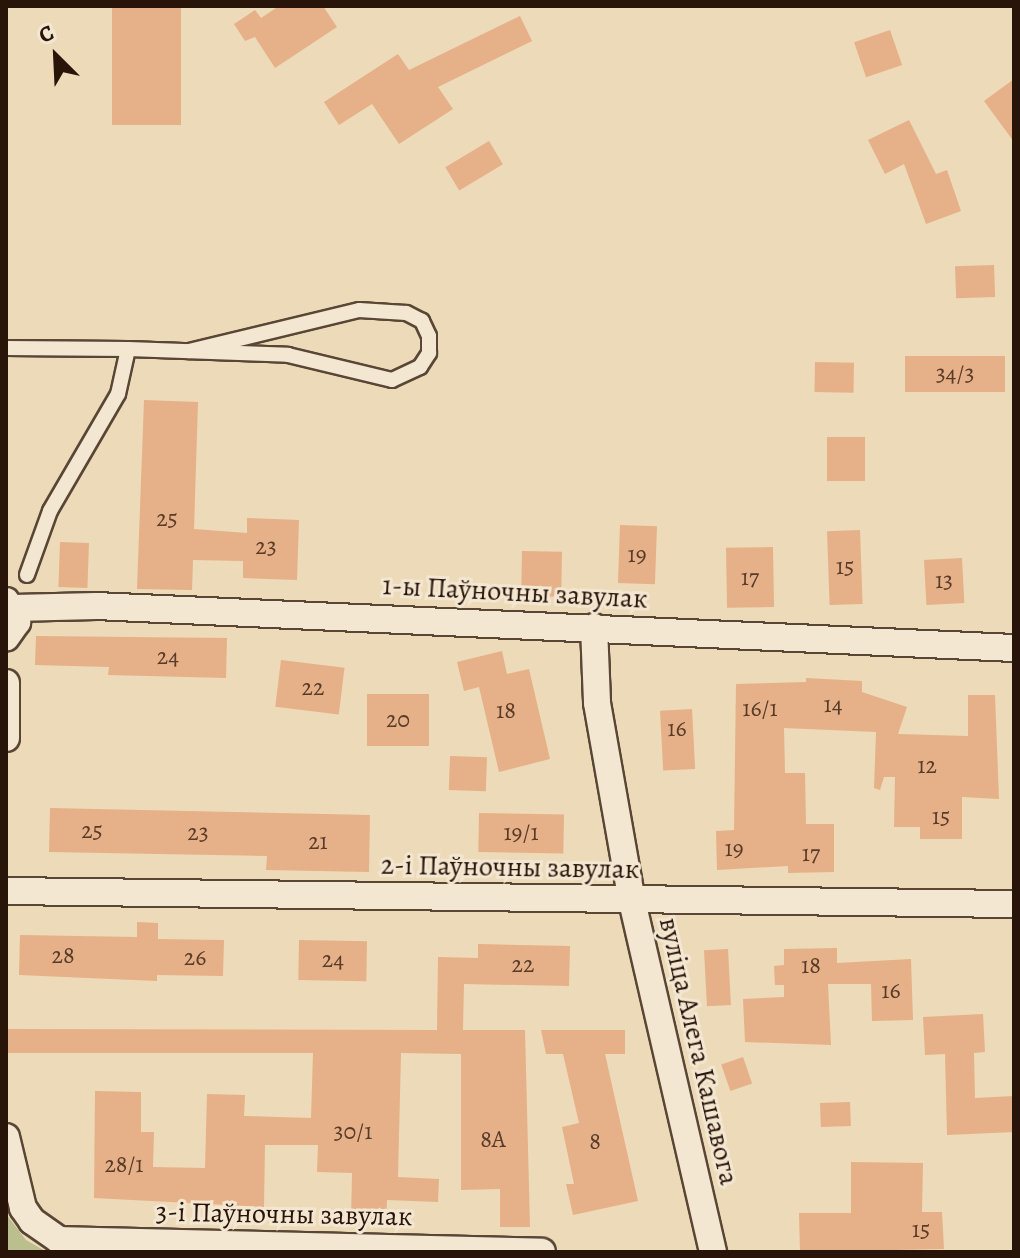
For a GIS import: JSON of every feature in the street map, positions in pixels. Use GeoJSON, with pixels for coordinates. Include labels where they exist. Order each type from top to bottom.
{"type":"FeatureCollection","features":[{"type":"Feature","properties":{"kind":"street","name":"1-ы Паўночны завулак"},"geometry":{"type":"LineString","coordinates":[[6,638],[15,629],[10,604],[35,604],[1014,648]]}},
{"type":"Feature","properties":{"kind":"street","name":"вуліца Алега Кашавога"},"geometry":{"type":"LineString","coordinates":[[594,627],[597,703],[632,901],[713,1252]]}},
{"type":"Feature","properties":{"kind":"street"},"geometry":{"type":"LineString","coordinates":[[6,683],[6,738]]}},
{"type":"Feature","properties":{"kind":"street","name":"2-і Паўночны завулак"},"geometry":{"type":"LineString","coordinates":[[6,891],[1014,904]]}},
{"type":"Feature","properties":{"kind":"street","name":"3-і Паўночны завулак"},"geometry":{"type":"LineString","coordinates":[[6,1137],[17,1192],[32,1221],[59,1240],[79,1243],[542,1252]]}},
{"type":"Feature","properties":{"kind":"lane"},"geometry":{"type":"LineString","coordinates":[[6,348],[288,355],[392,380],[420,367],[429,353],[429,336],[422,321],[406,313],[359,310],[189,351]]}},
{"type":"Feature","properties":{"kind":"lane"},"geometry":{"type":"LineString","coordinates":[[27,575],[50,511],[118,394],[128,349]]}},
{"type":"Feature","properties":{"kind":"green space"},"geometry":{"type":"Polygon","coordinates":[[[6,1214],[26,1240],[47,1252],[6,1252],[6,1214]]]}},
{"type":"Feature","properties":{"kind":"building"},"geometry":{"type":"Polygon","coordinates":[[[112,6],[181,6],[181,125],[112,125],[112,6]]]}},
{"type":"Feature","properties":{"kind":"building"},"geometry":{"type":"Polygon","coordinates":[[[279,6],[323,6],[337,27],[275,68],[255,37],[245,41],[234,24],[255,10],[261,18],[279,6]]]}},
{"type":"Feature","properties":{"kind":"building"},"geometry":{"type":"Polygon","coordinates":[[[520,16],[532,41],[438,87],[453,109],[399,144],[372,104],[339,125],[324,102],[398,54],[409,70],[520,16]]]}},
{"type":"Feature","properties":{"kind":"building"},"geometry":{"type":"Polygon","coordinates":[[[890,30],[902,65],[866,77],[854,42],[890,30]]]}},
{"type":"Feature","properties":{"kind":"building"},"geometry":{"type":"Polygon","coordinates":[[[1014,79],[1014,142],[984,101],[1014,79]]]}},
{"type":"Feature","properties":{"kind":"building"},"geometry":{"type":"Polygon","coordinates":[[[909,120],[936,174],[947,170],[961,211],[926,224],[904,164],[885,174],[868,140],[909,120]]]}},
{"type":"Feature","properties":{"kind":"building"},"geometry":{"type":"Polygon","coordinates":[[[489,141],[503,164],[459,190],[445,167],[489,141]]]}},
{"type":"Feature","properties":{"kind":"building"},"geometry":{"type":"Polygon","coordinates":[[[994,265],[995,297],[956,298],[955,266],[994,265]]]}},
{"type":"Feature","properties":{"kind":"building"},"geometry":{"type":"Polygon","coordinates":[[[905,356],[1005,356],[1005,392],[905,392],[905,356]]]}},
{"type":"Feature","properties":{"kind":"building"},"geometry":{"type":"Polygon","coordinates":[[[815,362],[854,363],[853,393],[814,392],[815,362]]]}},
{"type":"Feature","properties":{"kind":"building"},"geometry":{"type":"Polygon","coordinates":[[[144,400],[198,402],[194,529],[247,533],[247,518],[299,520],[297,580],[243,578],[243,561],[193,560],[192,590],[137,589],[144,400]]]}},
{"type":"Feature","properties":{"kind":"building"},"geometry":{"type":"Polygon","coordinates":[[[827,437],[865,437],[865,481],[827,481],[827,437]]]}},
{"type":"Feature","properties":{"kind":"building"},"geometry":{"type":"Polygon","coordinates":[[[620,525],[657,526],[655,584],[618,583],[620,525]]]}},
{"type":"Feature","properties":{"kind":"building"},"geometry":{"type":"Polygon","coordinates":[[[860,530],[863,604],[830,605],[827,531],[860,530]]]}},
{"type":"Feature","properties":{"kind":"building"},"geometry":{"type":"Polygon","coordinates":[[[60,542],[89,543],[87,588],[58,587],[60,542]]]}},
{"type":"Feature","properties":{"kind":"building"},"geometry":{"type":"Polygon","coordinates":[[[773,547],[774,607],[727,608],[726,548],[773,547]]]}},
{"type":"Feature","properties":{"kind":"building"},"geometry":{"type":"Polygon","coordinates":[[[522,551],[562,552],[561,597],[521,596],[522,551]]]}},
{"type":"Feature","properties":{"kind":"building"},"geometry":{"type":"Polygon","coordinates":[[[962,558],[964,603],[926,605],[924,560],[962,558]]]}},
{"type":"Feature","properties":{"kind":"building"},"geometry":{"type":"Polygon","coordinates":[[[36,636],[227,638],[226,678],[108,675],[109,667],[35,665],[36,636]]]}},
{"type":"Feature","properties":{"kind":"building"},"geometry":{"type":"Polygon","coordinates":[[[502,651],[507,674],[529,669],[550,759],[499,772],[479,687],[464,691],[457,662],[502,651]]]}},
{"type":"Feature","properties":{"kind":"building"},"geometry":{"type":"Polygon","coordinates":[[[281,660],[345,668],[339,714],[275,707],[281,660]]]}},
{"type":"Feature","properties":{"kind":"building"},"geometry":{"type":"Polygon","coordinates":[[[806,678],[862,681],[862,692],[907,707],[898,734],[968,736],[968,695],[995,695],[999,799],[962,797],[962,839],[920,839],[920,827],[894,827],[895,777],[884,777],[880,790],[874,788],[876,732],[784,728],[785,773],[805,773],[806,824],[834,824],[834,872],[788,873],[788,866],[717,870],[716,831],[734,830],[736,684],[806,682],[806,678]]]}},
{"type":"Feature","properties":{"kind":"building"},"geometry":{"type":"Polygon","coordinates":[[[367,694],[429,694],[429,746],[367,746],[367,694]]]}},
{"type":"Feature","properties":{"kind":"building"},"geometry":{"type":"Polygon","coordinates":[[[692,709],[695,769],[663,771],[660,711],[692,709]]]}},
{"type":"Feature","properties":{"kind":"building"},"geometry":{"type":"Polygon","coordinates":[[[450,756],[487,757],[486,791],[449,790],[450,756]]]}},
{"type":"Feature","properties":{"kind":"building"},"geometry":{"type":"Polygon","coordinates":[[[50,808],[370,815],[369,872],[266,870],[267,856],[49,852],[50,808]]]}},
{"type":"Feature","properties":{"kind":"building"},"geometry":{"type":"Polygon","coordinates":[[[479,813],[564,814],[563,853],[478,852],[479,813]]]}},
{"type":"Feature","properties":{"kind":"building"},"geometry":{"type":"Polygon","coordinates":[[[137,922],[158,923],[158,939],[224,940],[223,976],[157,975],[157,981],[19,975],[20,935],[137,937],[137,922]]]}},
{"type":"Feature","properties":{"kind":"building"},"geometry":{"type":"Polygon","coordinates":[[[299,940],[367,941],[366,981],[298,980],[299,940]]]}},
{"type":"Feature","properties":{"kind":"building"},"geometry":{"type":"Polygon","coordinates":[[[478,944],[570,946],[569,986],[464,984],[463,1030],[525,1030],[530,1227],[500,1227],[500,1189],[461,1190],[461,1054],[401,1053],[398,1177],[439,1179],[438,1202],[387,1200],[386,1224],[351,1222],[352,1173],[317,1172],[318,1145],[265,1145],[264,1207],[94,1198],[95,1091],[141,1092],[141,1132],[154,1132],[153,1167],[205,1168],[207,1094],[245,1095],[244,1116],[311,1118],[313,1053],[6,1053],[6,1029],[437,1030],[438,957],[478,958],[478,944]]]}},
{"type":"Feature","properties":{"kind":"building"},"geometry":{"type":"Polygon","coordinates":[[[837,948],[837,963],[911,959],[913,1020],[872,1021],[871,984],[828,984],[831,1045],[745,1042],[743,999],[784,997],[784,985],[775,985],[774,966],[784,965],[784,949],[837,948]]]}},
{"type":"Feature","properties":{"kind":"building"},"geometry":{"type":"Polygon","coordinates":[[[728,949],[731,1005],[707,1006],[704,950],[728,949]]]}},
{"type":"Feature","properties":{"kind":"building"},"geometry":{"type":"Polygon","coordinates":[[[983,1014],[985,1052],[974,1053],[975,1098],[1014,1096],[1014,1132],[947,1135],[945,1054],[925,1055],[923,1017],[983,1014]]]}},
{"type":"Feature","properties":{"kind":"building"},"geometry":{"type":"Polygon","coordinates":[[[541,1030],[625,1030],[625,1054],[605,1054],[638,1201],[573,1215],[566,1184],[574,1184],[562,1127],[579,1123],[563,1054],[546,1054],[541,1030]]]}},
{"type":"Feature","properties":{"kind":"building"},"geometry":{"type":"Polygon","coordinates":[[[743,1057],[752,1083],[730,1091],[721,1064],[743,1057]]]}},
{"type":"Feature","properties":{"kind":"building"},"geometry":{"type":"Polygon","coordinates":[[[850,1102],[851,1126],[821,1127],[820,1103],[850,1102]]]}},
{"type":"Feature","properties":{"kind":"building"},"geometry":{"type":"Polygon","coordinates":[[[851,1162],[923,1163],[922,1212],[942,1212],[944,1249],[800,1252],[799,1213],[851,1213],[851,1162]]]}}]}
